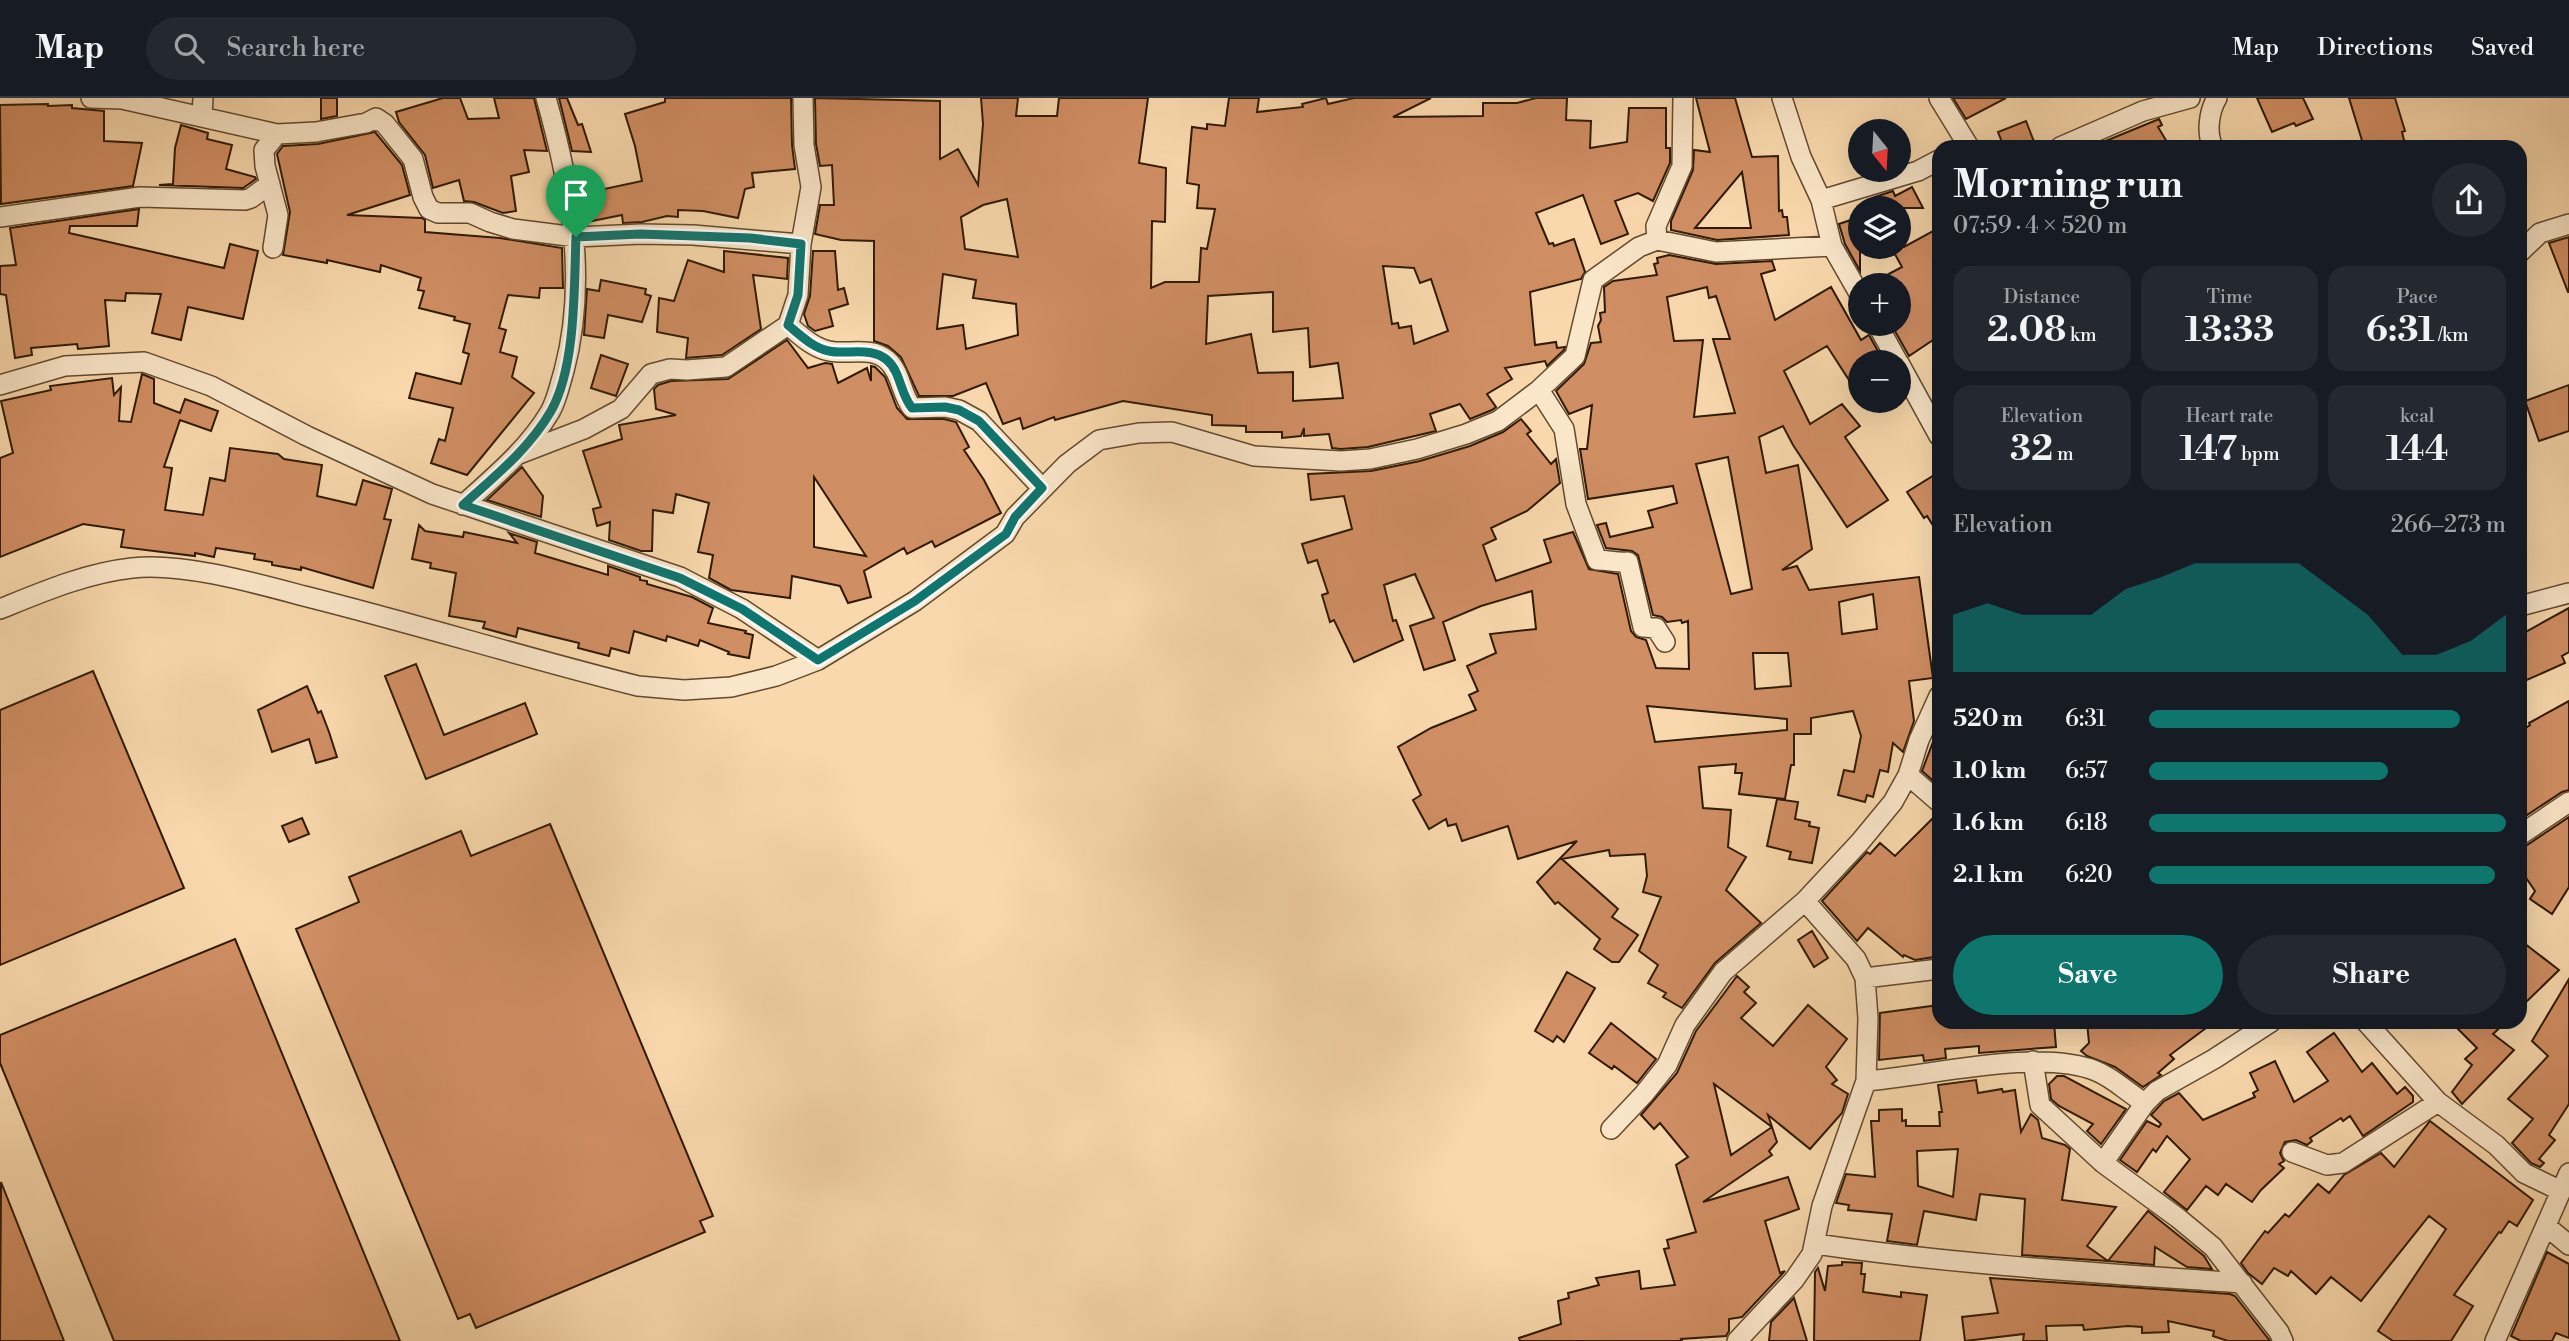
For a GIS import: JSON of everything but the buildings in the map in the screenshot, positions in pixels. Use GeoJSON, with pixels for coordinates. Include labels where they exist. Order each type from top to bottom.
{"type":"FeatureCollection","features":[{"type":"Feature","properties":{"kind":"street"},"geometry":{"type":"LineString","coordinates":[[91,98],[202,107],[276,134],[316,132],[366,123],[376,118],[385,124],[413,159],[429,209],[438,213],[470,213],[513,229],[576,237],[693,234],[801,244]]}},
{"type":"Feature","properties":{"kind":"street"},"geometry":{"type":"LineString","coordinates":[[463,505],[519,454],[552,410],[570,347],[576,237],[561,149],[546,98]]}},
{"type":"Feature","properties":{"kind":"street"},"geometry":{"type":"LineString","coordinates":[[519,454],[584,429],[621,409],[651,374],[670,369],[726,367],[788,325],[798,295],[801,244],[811,187],[804,145],[803,98]]}},
{"type":"Feature","properties":{"kind":"street"},"geometry":{"type":"LineString","coordinates":[[1657,240],[1656,226],[1682,166],[1683,98]]}},
{"type":"Feature","properties":{"kind":"street"},"geometry":{"type":"LineString","coordinates":[[1782,98],[1801,157],[1821,200],[1832,246],[1848,274]]}},
{"type":"Feature","properties":{"kind":"street"},"geometry":{"type":"LineString","coordinates":[[1939,98],[1964,140]]}},
{"type":"Feature","properties":{"kind":"street"},"geometry":{"type":"LineString","coordinates":[[2076,140],[2143,111],[2190,98]]}},
{"type":"Feature","properties":{"kind":"street"},"geometry":{"type":"LineString","coordinates":[[2210,140],[2210,120],[2217,98]]}},
{"type":"Feature","properties":{"kind":"street"},"geometry":{"type":"LineString","coordinates":[[273,248],[278,215],[265,166],[264,149],[276,134]]}},
{"type":"Feature","properties":{"kind":"street"},"geometry":{"type":"LineString","coordinates":[[1821,200],[1918,171],[1932,164]]}},
{"type":"Feature","properties":{"kind":"street"},"geometry":{"type":"LineString","coordinates":[[0,217],[140,197],[245,200],[270,184]]}},
{"type":"Feature","properties":{"kind":"street"},"geometry":{"type":"LineString","coordinates":[[2527,245],[2540,233],[2569,224]]}},
{"type":"Feature","properties":{"kind":"street"},"geometry":{"type":"LineString","coordinates":[[0,609],[97,574],[133,568],[166,568],[238,579],[638,686],[684,690],[731,687],[776,676],[818,660],[915,601],[1006,534],[1015,517],[1042,488],[1067,464],[1100,440],[1139,433],[1172,432],[1254,456],[1308,461],[1370,459],[1417,449],[1498,422],[1539,390],[1575,356],[1593,280],[1639,247],[1657,240],[1716,252],[1832,246]]}},
{"type":"Feature","properties":{"kind":"street"},"geometry":{"type":"LineString","coordinates":[[788,325],[805,340],[829,351],[860,351],[887,359],[894,368],[912,408],[945,407],[959,410],[979,421],[1042,488]]}},
{"type":"Feature","properties":{"kind":"street"},"geometry":{"type":"LineString","coordinates":[[0,385],[65,366],[144,362],[211,386],[320,442],[432,494],[680,578],[742,609],[818,660]]}},
{"type":"Feature","properties":{"kind":"street"},"geometry":{"type":"LineString","coordinates":[[1911,385],[1932,423]]}},
{"type":"Feature","properties":{"kind":"street"},"geometry":{"type":"LineString","coordinates":[[1539,390],[1564,429],[1576,503],[1597,560],[1628,562],[1643,627],[1656,628],[1665,642]]}},
{"type":"Feature","properties":{"kind":"street"},"geometry":{"type":"LineString","coordinates":[[2527,604],[2569,593]]}},
{"type":"Feature","properties":{"kind":"street"},"geometry":{"type":"LineString","coordinates":[[1611,1129],[1667,1065],[1685,1025],[1723,972],[1805,901],[1893,802],[1908,775],[1932,711]]}},
{"type":"Feature","properties":{"kind":"street"},"geometry":{"type":"LineString","coordinates":[[1908,775],[1932,796]]}},
{"type":"Feature","properties":{"kind":"street"},"geometry":{"type":"LineString","coordinates":[[2527,830],[2569,802]]}},
{"type":"Feature","properties":{"kind":"street"},"geometry":{"type":"LineString","coordinates":[[1737,1341],[1794,1280],[1812,1254],[1822,1206],[1866,1081],[1868,1018],[1865,978],[1856,958],[1805,901]]}},
{"type":"Feature","properties":{"kind":"street"},"geometry":{"type":"LineString","coordinates":[[1865,978],[1932,971]]}},
{"type":"Feature","properties":{"kind":"street"},"geometry":{"type":"LineString","coordinates":[[2103,1163],[2145,1103],[2157,1091],[2260,1029]]}},
{"type":"Feature","properties":{"kind":"street"},"geometry":{"type":"LineString","coordinates":[[2372,1029],[2438,1102],[2496,1145],[2524,1173],[2561,1191]]}},
{"type":"Feature","properties":{"kind":"street"},"geometry":{"type":"LineString","coordinates":[[1866,1081],[2033,1061],[2083,1067],[2098,1072],[2145,1103]]}},
{"type":"Feature","properties":{"kind":"street"},"geometry":{"type":"LineString","coordinates":[[2033,1061],[2040,1105],[2103,1163],[2213,1247],[2283,1341]]}},
{"type":"Feature","properties":{"kind":"street"},"geometry":{"type":"LineString","coordinates":[[2292,1152],[2327,1165],[2343,1163],[2438,1102]]}},
{"type":"Feature","properties":{"kind":"street"},"geometry":{"type":"LineString","coordinates":[[2495,1341],[2569,1173]]}},
{"type":"Feature","properties":{"kind":"street"},"geometry":{"type":"LineString","coordinates":[[2546,1226],[2569,1245]]}},
{"type":"Feature","properties":{"kind":"street"},"geometry":{"type":"LineString","coordinates":[[1816,1244],[2014,1268],[2242,1283]]}},
{"type":"Feature","properties":{"kind":"route"},"geometry":{"type":"LineString","coordinates":[[693,234],[801,244],[798,295],[788,325],[805,340],[829,351],[860,351],[887,359],[894,368],[912,408],[945,407],[959,410],[979,421],[1042,488],[1015,517],[1006,534],[915,601],[818,660],[742,609],[680,578],[463,505],[519,454],[552,410],[570,347],[576,237],[693,234]]}}]}
